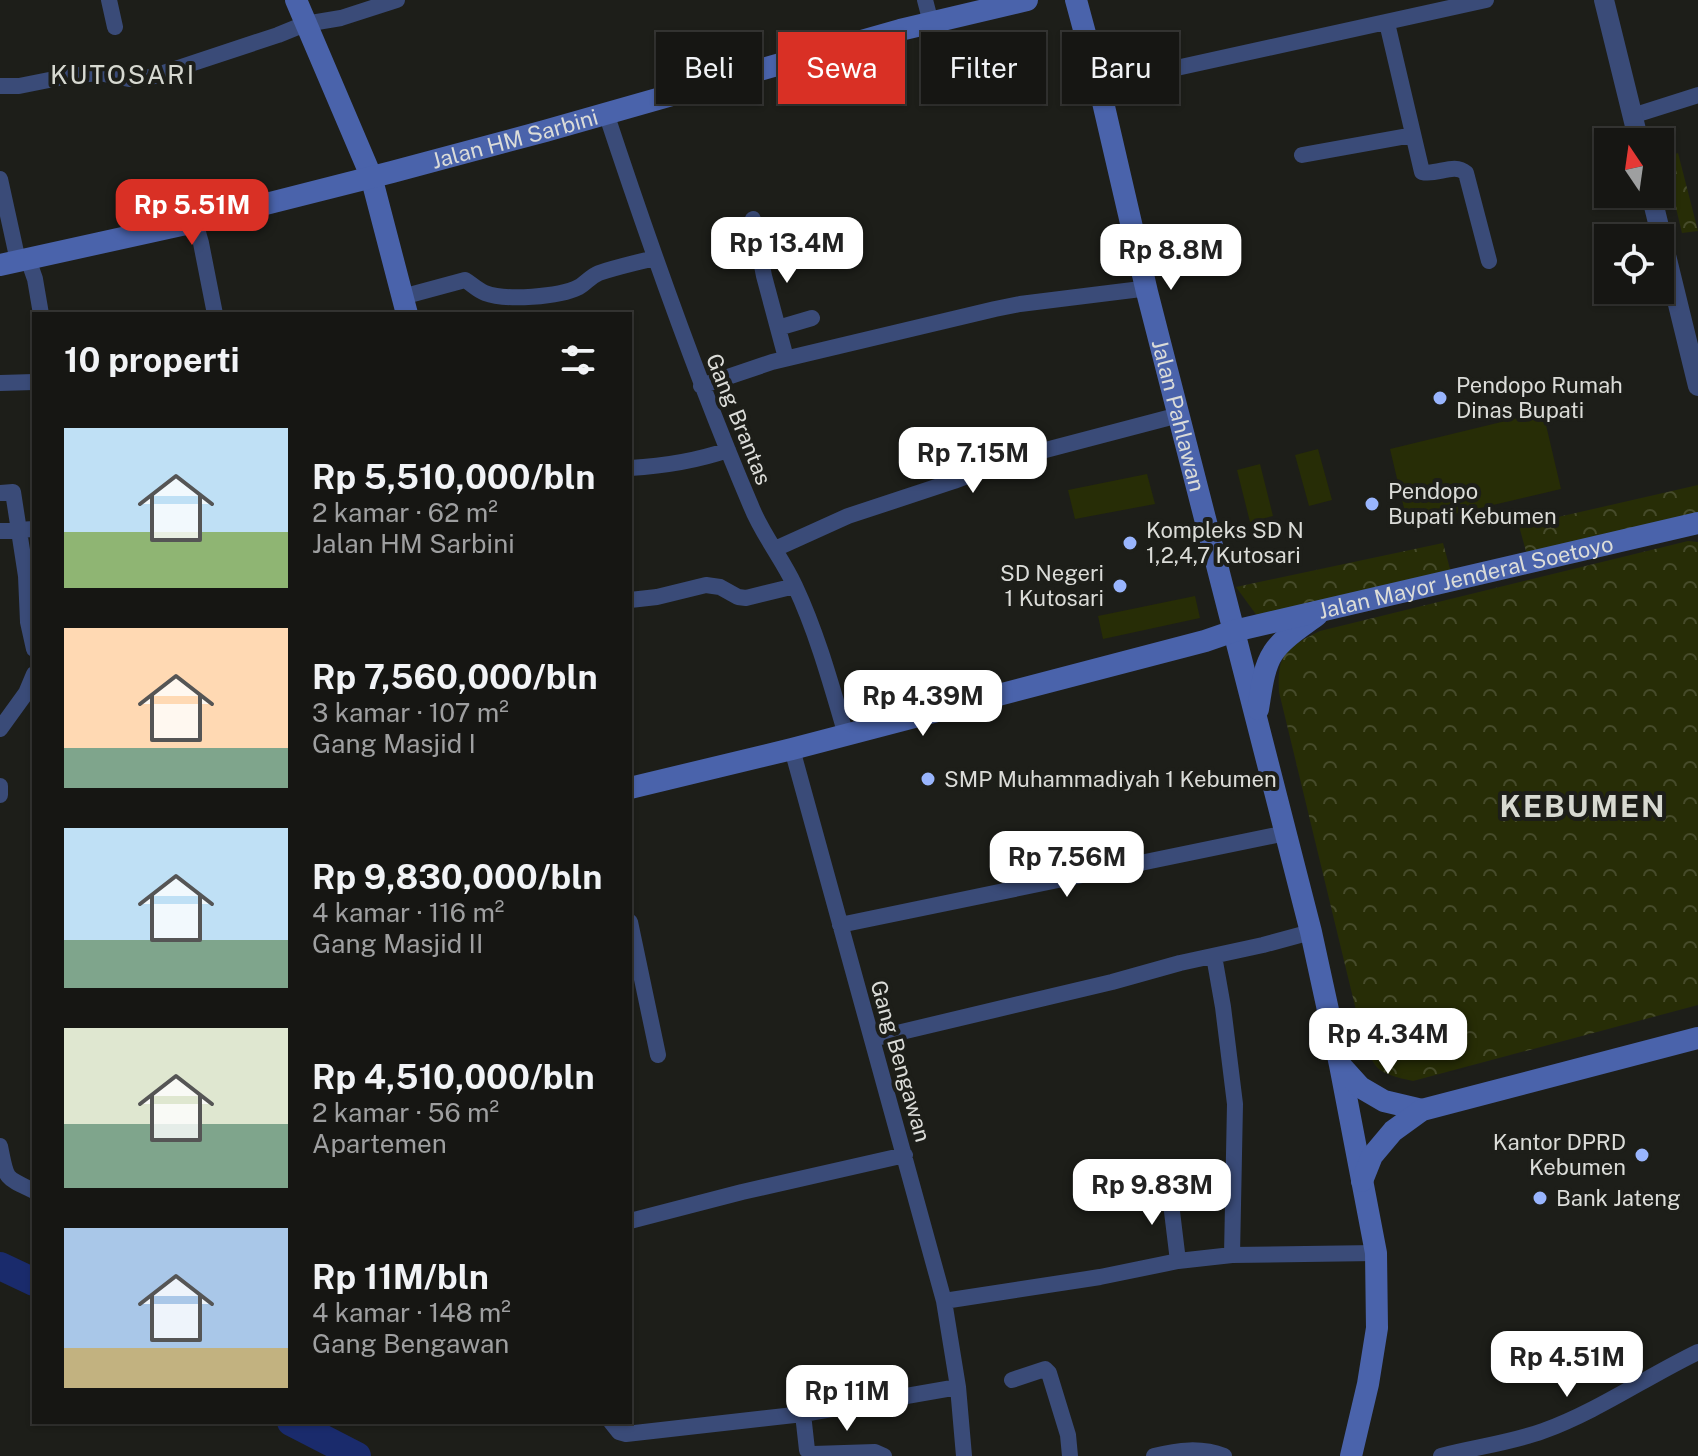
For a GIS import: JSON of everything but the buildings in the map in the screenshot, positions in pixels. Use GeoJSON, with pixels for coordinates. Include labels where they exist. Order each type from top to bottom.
{"type":"FeatureCollection","features":[{"type":"Feature","properties":{"kind":"main road"},"geometry":{"type":"LineString","coordinates":[[296,0],[371,176],[404,306]]}},
{"type":"Feature","properties":{"kind":"main road","name":"Jalan HM Sarbini"},"geometry":{"type":"LineString","coordinates":[[15,261],[195,222],[606,113],[900,30],[1027,0]]}},
{"type":"Feature","properties":{"kind":"main road","name":"Jalan Pahlawan"},"geometry":{"type":"LineString","coordinates":[[1076,0],[1085,32]]}},
{"type":"Feature","properties":{"kind":"main road","name":"Jalan Pahlawan"},"geometry":{"type":"LineString","coordinates":[[1103,104],[1147,292],[1311,932],[1376,1253],[1377,1328],[1351,1456]]}},
{"type":"Feature","properties":{"kind":"main road","name":"Jalan Mayor Jenderal Soetoyo"},"geometry":{"type":"LineString","coordinates":[[632,788],[846,735],[1234,631],[1698,523]]}},
{"type":"Feature","properties":{"kind":"main road"},"geometry":{"type":"LineString","coordinates":[[1670,530],[1698,534]]}},
{"type":"Feature","properties":{"kind":"main road"},"geometry":{"type":"LineString","coordinates":[[1225,595],[1263,624]]}},
{"type":"Feature","properties":{"kind":"main road"},"geometry":{"type":"LineString","coordinates":[[1256,719],[1273,653],[1323,610]]}},
{"type":"Feature","properties":{"kind":"main road"},"geometry":{"type":"LineString","coordinates":[[1205,641],[1242,663]]}},
{"type":"Feature","properties":{"kind":"main road"},"geometry":{"type":"LineString","coordinates":[[1362,1181],[1372,1156],[1393,1131],[1422,1110],[1698,1038]]}},
{"type":"Feature","properties":{"kind":"main road"},"geometry":{"type":"LineString","coordinates":[[1340,1065],[1360,1087],[1384,1101],[1422,1110]]}},
{"type":"Feature","properties":{"kind":"street"},"geometry":{"type":"LineString","coordinates":[[109,0],[115,27]]}},
{"type":"Feature","properties":{"kind":"street"},"geometry":{"type":"LineString","coordinates":[[0,86],[19,86],[99,73],[129,79],[151,77],[305,24],[341,18],[397,0]]}},
{"type":"Feature","properties":{"kind":"street"},"geometry":{"type":"LineString","coordinates":[[925,0],[931,23]]}},
{"type":"Feature","properties":{"kind":"street"},"geometry":{"type":"LineString","coordinates":[[1179,67],[1486,0]]}},
{"type":"Feature","properties":{"kind":"street"},"geometry":{"type":"LineString","coordinates":[[1604,0],[1635,128]]}},
{"type":"Feature","properties":{"kind":"street"},"geometry":{"type":"LineString","coordinates":[[1387,23],[1422,172],[1427,174],[1457,167],[1466,173],[1489,261]]}},
{"type":"Feature","properties":{"kind":"street"},"geometry":{"type":"LineString","coordinates":[[1632,116],[1698,95]]}},
{"type":"Feature","properties":{"kind":"street","name":"Gang Brantas"},"geometry":{"type":"LineString","coordinates":[[606,113],[701,386],[752,509],[795,586],[822,654],[846,735]]}},
{"type":"Feature","properties":{"kind":"street"},"geometry":{"type":"LineString","coordinates":[[1302,155],[1413,135]]}},
{"type":"Feature","properties":{"kind":"street"},"geometry":{"type":"LineString","coordinates":[[0,179],[15,261],[35,279],[41,312]]}},
{"type":"Feature","properties":{"kind":"street"},"geometry":{"type":"LineString","coordinates":[[1654,208],[1698,386]]}},
{"type":"Feature","properties":{"kind":"street"},"geometry":{"type":"LineString","coordinates":[[753,219],[786,358]]}},
{"type":"Feature","properties":{"kind":"street"},"geometry":{"type":"LineString","coordinates":[[195,222],[215,312]]}},
{"type":"Feature","properties":{"kind":"street"},"geometry":{"type":"LineString","coordinates":[[404,306],[465,280],[488,295],[538,297],[576,289],[601,272],[654,258]]}},
{"type":"Feature","properties":{"kind":"street"},"geometry":{"type":"LineString","coordinates":[[701,386],[786,358],[1020,304],[1141,289],[1147,292]]}},
{"type":"Feature","properties":{"kind":"street"},"geometry":{"type":"LineString","coordinates":[[778,328],[812,318]]}},
{"type":"Feature","properties":{"kind":"street"},"geometry":{"type":"LineString","coordinates":[[0,383],[32,382]]}},
{"type":"Feature","properties":{"kind":"street"},"geometry":{"type":"LineString","coordinates":[[775,549],[848,516],[1015,458],[1179,415]]}},
{"type":"Feature","properties":{"kind":"street"},"geometry":{"type":"LineString","coordinates":[[632,468],[666,466],[728,450]]}},
{"type":"Feature","properties":{"kind":"street"},"geometry":{"type":"LineString","coordinates":[[0,493],[13,492],[26,529],[28,622],[32,640]]}},
{"type":"Feature","properties":{"kind":"street"},"geometry":{"type":"LineString","coordinates":[[0,531],[26,529]]}},
{"type":"Feature","properties":{"kind":"street"},"geometry":{"type":"LineString","coordinates":[[632,600],[706,585],[720,587],[746,598],[795,586]]}},
{"type":"Feature","properties":{"kind":"street"},"geometry":{"type":"LineString","coordinates":[[0,729],[26,693],[32,679]]}},
{"type":"Feature","properties":{"kind":"street","name":"Gang Bengawan"},"geometry":{"type":"LineString","coordinates":[[792,749],[944,1301],[958,1387],[964,1456]]}},
{"type":"Feature","properties":{"kind":"street"},"geometry":{"type":"LineString","coordinates":[[0,786],[0,795]]}},
{"type":"Feature","properties":{"kind":"street"},"geometry":{"type":"LineString","coordinates":[[840,925],[1286,833]]}},
{"type":"Feature","properties":{"kind":"street"},"geometry":{"type":"LineString","coordinates":[[632,932],[658,1055]]}},
{"type":"Feature","properties":{"kind":"street"},"geometry":{"type":"LineString","coordinates":[[872,1039],[1311,932]]}},
{"type":"Feature","properties":{"kind":"street"},"geometry":{"type":"LineString","coordinates":[[1214,956],[1235,1104],[1232,1255]]}},
{"type":"Feature","properties":{"kind":"street"},"geometry":{"type":"LineString","coordinates":[[0,1146],[7,1176],[12,1182],[32,1190]]}},
{"type":"Feature","properties":{"kind":"street"},"geometry":{"type":"LineString","coordinates":[[632,1220],[905,1155]]}},
{"type":"Feature","properties":{"kind":"street"},"geometry":{"type":"LineString","coordinates":[[1169,1187],[1178,1261]]}},
{"type":"Feature","properties":{"kind":"street"},"geometry":{"type":"LineString","coordinates":[[944,1301],[1100,1277],[1178,1261],[1232,1255],[1376,1253]]}},
{"type":"Feature","properties":{"kind":"street"},"geometry":{"type":"LineString","coordinates":[[1441,1456],[1509,1443],[1546,1430],[1597,1407],[1698,1352]]}},
{"type":"Feature","properties":{"kind":"street"},"geometry":{"type":"LineString","coordinates":[[1012,1380],[1040,1369],[1049,1373],[1068,1435],[1070,1456]]}},
{"type":"Feature","properties":{"kind":"street"},"geometry":{"type":"LineString","coordinates":[[613,1424],[619,1432],[626,1434],[803,1414],[958,1387]]}},
{"type":"Feature","properties":{"kind":"street"},"geometry":{"type":"LineString","coordinates":[[803,1414],[807,1450],[813,1454],[875,1452],[884,1456]]}},
{"type":"Feature","properties":{"kind":"street"},"geometry":{"type":"LineString","coordinates":[[1154,1456],[1186,1450],[1210,1451],[1224,1456]]}},
{"type":"Feature","properties":{"kind":"green space"},"geometry":{"type":"Polygon","coordinates":[[[1678,153],[1698,231],[1682,233],[1674,200],[1674,154],[1678,153]]]}},
{"type":"Feature","properties":{"kind":"green space"},"geometry":{"type":"Polygon","coordinates":[[[1543,412],[1561,489],[1408,525],[1390,449],[1543,412]]]}},
{"type":"Feature","properties":{"kind":"green space"},"geometry":{"type":"Polygon","coordinates":[[[1318,449],[1332,500],[1309,506],[1295,455],[1318,449]]]}},
{"type":"Feature","properties":{"kind":"green space"},"geometry":{"type":"Polygon","coordinates":[[[1260,464],[1273,516],[1250,522],[1237,470],[1260,464]]]}},
{"type":"Feature","properties":{"kind":"green space"},"geometry":{"type":"Polygon","coordinates":[[[1147,474],[1155,504],[1075,519],[1068,490],[1147,474]]]}},
{"type":"Feature","properties":{"kind":"green space"},"geometry":{"type":"Polygon","coordinates":[[[1698,485],[1698,516],[1529,562],[1519,526],[1698,485]]]}},
{"type":"Feature","properties":{"kind":"green space"},"geometry":{"type":"Polygon","coordinates":[[[1688,541],[1698,542],[1698,1005],[1413,1081],[1384,1072],[1374,1063],[1362,1035],[1279,692],[1280,668],[1286,653],[1320,631],[1688,541]]]}},
{"type":"Feature","properties":{"kind":"green space"},"geometry":{"type":"Polygon","coordinates":[[[1443,543],[1453,580],[1263,624],[1236,587],[1443,543]]]}},
{"type":"Feature","properties":{"kind":"green space"},"geometry":{"type":"Polygon","coordinates":[[[1195,596],[1200,618],[1103,639],[1098,616],[1195,596]]]}},
{"type":"Feature","properties":{"kind":"waterway"},"geometry":{"type":"LineString","coordinates":[[0,1266],[32,1281]]}},
{"type":"Feature","properties":{"kind":"waterway"},"geometry":{"type":"LineString","coordinates":[[295,1424],[357,1456]]}},
{"type":"Feature","properties":{"kind":"place","name":"Pendopo Rumah Dinas Bupati"},"geometry":{"type":"Point","coordinates":[1440,398]}},
{"type":"Feature","properties":{"kind":"place","name":"Pendopo Bupati Kebumen"},"geometry":{"type":"Point","coordinates":[1372,504]}},
{"type":"Feature","properties":{"kind":"place","name":"Kompleks SD N 1,2,4,7 Kutosari"},"geometry":{"type":"Point","coordinates":[1130,543]}},
{"type":"Feature","properties":{"kind":"place","name":"SD Negeri 1 Kutosari"},"geometry":{"type":"Point","coordinates":[1120,586]}},
{"type":"Feature","properties":{"kind":"place","name":"SMP Muhammadiyah 1 Kebumen"},"geometry":{"type":"Point","coordinates":[928,779]}},
{"type":"Feature","properties":{"kind":"place","name":"Kantor DPRD Kebumen"},"geometry":{"type":"Point","coordinates":[1642,1155]}},
{"type":"Feature","properties":{"kind":"place","name":"Bank Jateng"},"geometry":{"type":"Point","coordinates":[1540,1198]}},
{"type":"Feature","properties":{"kind":"district","name":"KUTOSARI"},"geometry":{"type":"Point","coordinates":[123,75]}},
{"type":"Feature","properties":{"kind":"district","name":"KEBUMEN"},"geometry":{"type":"Point","coordinates":[1583,807]}}]}
